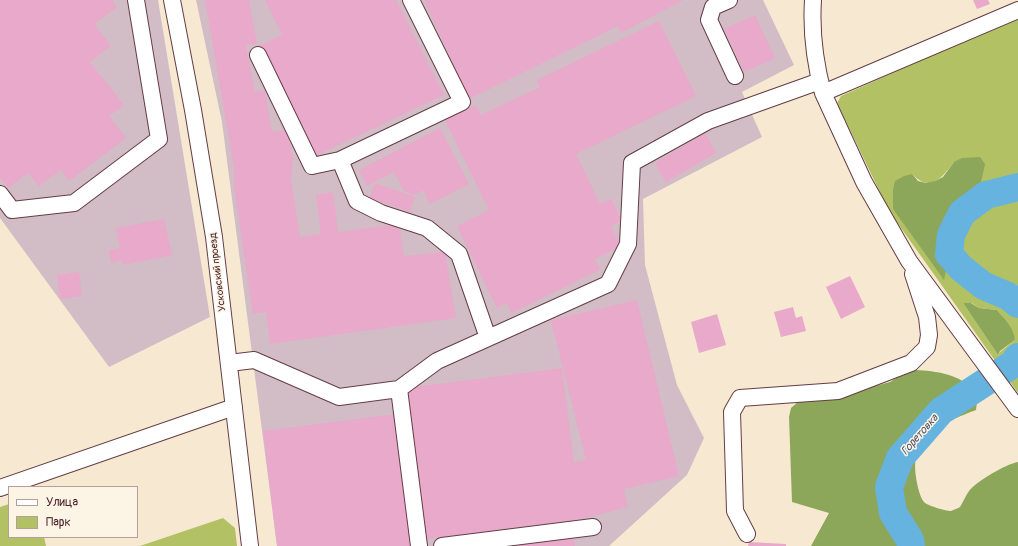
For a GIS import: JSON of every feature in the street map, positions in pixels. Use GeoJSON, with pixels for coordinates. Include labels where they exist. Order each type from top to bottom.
{"type":"FeatureCollection","features":[{"type":"Feature","properties":{"kind":"street"},"geometry":{"type":"LineString","coordinates":[[0,194],[12,210],[74,203],[159,139],[136,0]]}},
{"type":"Feature","properties":{"kind":"street","name":"Усковский проезд"},"geometry":{"type":"LineString","coordinates":[[172,0],[193,110],[214,236],[250,546]]}},
{"type":"Feature","properties":{"kind":"street"},"geometry":{"type":"LineString","coordinates":[[258,55],[312,166],[340,160],[462,102],[411,0]]}},
{"type":"Feature","properties":{"kind":"street"},"geometry":{"type":"LineString","coordinates":[[728,0],[713,7],[709,20],[735,76]]}},
{"type":"Feature","properties":{"kind":"street"},"geometry":{"type":"LineString","coordinates":[[813,0],[812,17],[815,48],[822,87],[864,182],[909,261],[1018,409]]}},
{"type":"Feature","properties":{"kind":"street"},"geometry":{"type":"LineString","coordinates":[[229,363],[254,360],[339,397],[399,389],[436,361],[608,284],[628,244],[632,163],[708,121],[822,87],[1018,10]]}},
{"type":"Feature","properties":{"kind":"street"},"geometry":{"type":"LineString","coordinates":[[340,160],[357,201],[381,213],[427,228],[459,254],[488,338]]}},
{"type":"Feature","properties":{"kind":"street"},"geometry":{"type":"LineString","coordinates":[[747,534],[735,511],[732,412],[740,398],[838,391],[911,363],[927,347],[929,335],[927,317],[909,261]]}},
{"type":"Feature","properties":{"kind":"street"},"geometry":{"type":"LineString","coordinates":[[399,389],[419,546]]}},
{"type":"Feature","properties":{"kind":"street"},"geometry":{"type":"LineString","coordinates":[[0,488],[234,407]]}},
{"type":"Feature","properties":{"kind":"street"},"geometry":{"type":"LineString","coordinates":[[442,546],[593,527]]}},
{"type":"Feature","properties":{"kind":"shaded area"},"geometry":{"type":"Polygon","coordinates":[[[0,0],[158,0],[210,317],[109,367],[0,218],[0,0]]]}},
{"type":"Feature","properties":{"kind":"shaded area"},"geometry":{"type":"Polygon","coordinates":[[[196,0],[763,0],[794,65],[742,92],[762,137],[643,199],[645,265],[677,385],[704,438],[687,475],[609,546],[277,546],[222,122],[196,0]]]}},
{"type":"Feature","properties":{"kind":"green space"},"geometry":{"type":"Polygon","coordinates":[[[1018,17],[1018,393],[889,211],[837,103],[841,96],[1018,17]],[[954,162],[940,178],[930,183],[918,180],[912,174],[944,279],[943,257],[939,249],[939,240],[955,208],[976,190],[981,182],[954,162]],[[963,303],[998,355],[1015,340],[1002,316],[997,310],[979,308],[972,303],[963,303]]]}},
{"type":"Feature","properties":{"kind":"green space"},"geometry":{"type":"Polygon","coordinates":[[[980,157],[985,164],[981,182],[976,190],[955,208],[939,240],[939,249],[947,266],[944,280],[893,209],[893,190],[895,181],[912,174],[918,181],[926,183],[935,181],[943,177],[954,162],[962,158],[980,157]]]}},
{"type":"Feature","properties":{"kind":"green space"},"geometry":{"type":"Polygon","coordinates":[[[963,303],[971,303],[979,308],[997,310],[1011,327],[1015,340],[1000,351],[998,355],[963,303]]]}},
{"type":"Feature","properties":{"kind":"green space"},"geometry":{"type":"Polygon","coordinates":[[[916,370],[931,371],[955,377],[969,385],[974,391],[977,400],[976,410],[937,428],[928,437],[916,458],[915,468],[917,482],[922,500],[934,507],[952,511],[960,507],[969,491],[978,483],[999,469],[1018,462],[1018,546],[811,546],[829,513],[792,502],[789,417],[791,408],[798,402],[835,397],[890,382],[905,372],[916,370]]]}},
{"type":"Feature","properties":{"kind":"green space"},"geometry":{"type":"Polygon","coordinates":[[[8,504],[8,538],[44,538],[46,546],[0,546],[0,507],[8,504]]]}},
{"type":"Feature","properties":{"kind":"green space"},"geometry":{"type":"Polygon","coordinates":[[[223,518],[235,528],[237,546],[140,546],[223,518]]]}},
{"type":"Feature","properties":{"kind":"building"},"geometry":{"type":"Polygon","coordinates":[[[0,0],[112,0],[117,7],[94,24],[111,46],[90,62],[124,105],[109,116],[126,138],[69,181],[61,170],[39,186],[28,173],[8,188],[0,178],[0,0]]]}},
{"type":"Feature","properties":{"kind":"building"},"geometry":{"type":"Polygon","coordinates":[[[205,0],[249,0],[257,44],[246,45],[255,92],[265,90],[272,132],[287,129],[293,158],[291,180],[300,237],[321,234],[316,195],[333,192],[338,232],[399,224],[404,256],[445,252],[456,318],[270,344],[266,312],[253,314],[234,187],[234,167],[205,0]]]}},
{"type":"Feature","properties":{"kind":"building"},"geometry":{"type":"Polygon","coordinates":[[[265,0],[396,0],[444,95],[313,157],[259,46],[282,35],[265,0]]]}},
{"type":"Feature","properties":{"kind":"building"},"geometry":{"type":"Polygon","coordinates":[[[424,0],[683,0],[621,33],[618,26],[469,99],[424,0]]]}},
{"type":"Feature","properties":{"kind":"building"},"geometry":{"type":"Polygon","coordinates":[[[973,0],[988,0],[990,4],[977,9],[973,0]]]}},
{"type":"Feature","properties":{"kind":"building"},"geometry":{"type":"Polygon","coordinates":[[[755,15],[775,58],[744,72],[724,29],[755,15]]]}},
{"type":"Feature","properties":{"kind":"building"},"geometry":{"type":"Polygon","coordinates":[[[659,21],[696,96],[576,154],[600,204],[611,199],[622,221],[611,226],[621,246],[595,259],[600,270],[511,313],[507,303],[497,308],[457,226],[489,210],[445,120],[476,105],[481,115],[540,87],[537,80],[659,21]]]}},
{"type":"Feature","properties":{"kind":"building"},"geometry":{"type":"Polygon","coordinates":[[[440,128],[469,184],[430,204],[423,190],[414,195],[404,191],[394,172],[367,186],[359,170],[440,128]]]}},
{"type":"Feature","properties":{"kind":"building"},"geometry":{"type":"Polygon","coordinates":[[[705,133],[716,153],[666,182],[655,163],[705,133]]]}},
{"type":"Feature","properties":{"kind":"building"},"geometry":{"type":"Polygon","coordinates":[[[375,183],[415,197],[410,212],[369,198],[375,183]]]}},
{"type":"Feature","properties":{"kind":"building"},"geometry":{"type":"Polygon","coordinates":[[[164,219],[172,255],[123,265],[122,260],[111,263],[109,250],[120,248],[116,228],[164,219]]]}},
{"type":"Feature","properties":{"kind":"building"},"geometry":{"type":"Polygon","coordinates":[[[79,272],[82,296],[60,299],[57,275],[79,272]]]}},
{"type":"Feature","properties":{"kind":"building"},"geometry":{"type":"Polygon","coordinates":[[[850,276],[865,307],[841,319],[826,287],[850,276]]]}},
{"type":"Feature","properties":{"kind":"building"},"geometry":{"type":"Polygon","coordinates":[[[637,300],[679,476],[624,489],[628,507],[582,519],[427,539],[407,388],[562,368],[574,462],[586,460],[551,320],[637,300]]]}},
{"type":"Feature","properties":{"kind":"building"},"geometry":{"type":"Polygon","coordinates":[[[793,307],[796,318],[802,316],[806,331],[781,337],[774,312],[793,307]]]}},
{"type":"Feature","properties":{"kind":"building"},"geometry":{"type":"Polygon","coordinates":[[[717,314],[726,345],[699,353],[691,322],[717,314]]]}},
{"type":"Feature","properties":{"kind":"building"},"geometry":{"type":"Polygon","coordinates":[[[396,414],[412,546],[277,546],[263,431],[396,414]]]}},
{"type":"Feature","properties":{"kind":"building"},"geometry":{"type":"Polygon","coordinates":[[[574,537],[575,546],[511,546],[511,545],[574,537]]]}},
{"type":"Feature","properties":{"kind":"building"},"geometry":{"type":"Polygon","coordinates":[[[749,542],[786,544],[786,546],[748,546],[749,542]]]}},
{"type":"Feature","properties":{"kind":"waterway","name":"Горетовка"},"geometry":{"type":"LineString","coordinates":[[1018,187],[986,195],[962,213],[951,235],[949,254],[961,268],[984,286],[1008,296],[1018,304]]}},
{"type":"Feature","properties":{"kind":"waterway","name":"Горетовка"},"geometry":{"type":"LineString","coordinates":[[911,546],[910,540],[893,513],[889,487],[900,458],[941,411],[1013,364],[1018,357]]}}]}
